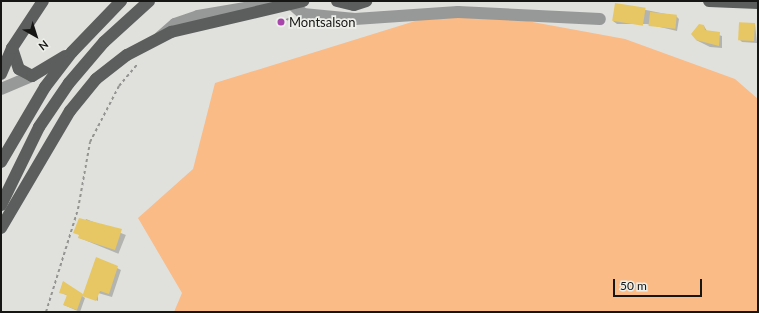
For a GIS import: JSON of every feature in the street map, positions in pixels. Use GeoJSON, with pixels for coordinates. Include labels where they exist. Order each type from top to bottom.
{"type":"FeatureCollection","features":[{"type":"Feature","properties":{"kind":"main road"},"geometry":{"type":"LineString","coordinates":[[1,74],[12,48],[43,1]]}},
{"type":"Feature","properties":{"kind":"main road"},"geometry":{"type":"LineString","coordinates":[[1,162],[21,123],[72,52],[122,1]]}},
{"type":"Feature","properties":{"kind":"main road"},"geometry":{"type":"LineString","coordinates":[[1,205],[39,127],[69,83],[104,42],[149,1]]}},
{"type":"Feature","properties":{"kind":"main road"},"geometry":{"type":"LineString","coordinates":[[337,1],[354,5],[366,1]]}},
{"type":"Feature","properties":{"kind":"main road"},"geometry":{"type":"LineString","coordinates":[[709,1],[758,3]]}},
{"type":"Feature","properties":{"kind":"main road"},"geometry":{"type":"LineString","coordinates":[[1,228],[70,111],[96,79],[127,55],[159,38],[202,24],[292,2]]}},
{"type":"Feature","properties":{"kind":"main road"},"geometry":{"type":"LineString","coordinates":[[12,48],[19,69],[32,76],[72,52]]}},
{"type":"Feature","properties":{"kind":"lane"},"geometry":{"type":"LineString","coordinates":[[292,2],[303,14],[356,19],[458,12],[600,19]]}},
{"type":"Feature","properties":{"kind":"lane"},"geometry":{"type":"LineString","coordinates":[[1,89],[32,76]]}},
{"type":"Feature","properties":{"kind":"path"},"geometry":{"type":"LineString","coordinates":[[46,312],[78,209],[90,142],[119,86],[141,60]]}},
{"type":"Feature","properties":{"kind":"shaded area"},"geometry":{"type":"Polygon","coordinates":[[[457,8],[625,39],[735,79],[758,99],[758,312],[174,312],[182,293],[138,218],[193,169],[215,83],[457,8]]]}},
{"type":"Feature","properties":{"kind":"building"},"geometry":{"type":"Polygon","coordinates":[[[615,3],[646,8],[643,26],[612,21],[615,3]]]}},
{"type":"Feature","properties":{"kind":"building"},"geometry":{"type":"Polygon","coordinates":[[[650,12],[677,15],[675,29],[649,26],[650,12]]]}},
{"type":"Feature","properties":{"kind":"building"},"geometry":{"type":"Polygon","coordinates":[[[739,22],[755,23],[754,41],[738,40],[739,22]]]}},
{"type":"Feature","properties":{"kind":"building"},"geometry":{"type":"Polygon","coordinates":[[[699,24],[704,25],[705,30],[720,32],[719,46],[696,40],[691,34],[699,24]]]}},
{"type":"Feature","properties":{"kind":"building"},"geometry":{"type":"Polygon","coordinates":[[[79,218],[122,229],[115,250],[78,238],[79,235],[73,233],[79,218]]]}},
{"type":"Feature","properties":{"kind":"building"},"geometry":{"type":"Polygon","coordinates":[[[96,257],[118,266],[109,294],[100,291],[96,301],[82,296],[77,310],[63,305],[67,295],[59,293],[63,281],[83,294],[96,257]]]}},
{"type":"Feature","properties":{"kind":"place","name":"Montsalson"},"geometry":{"type":"Point","coordinates":[281,22]}}]}
